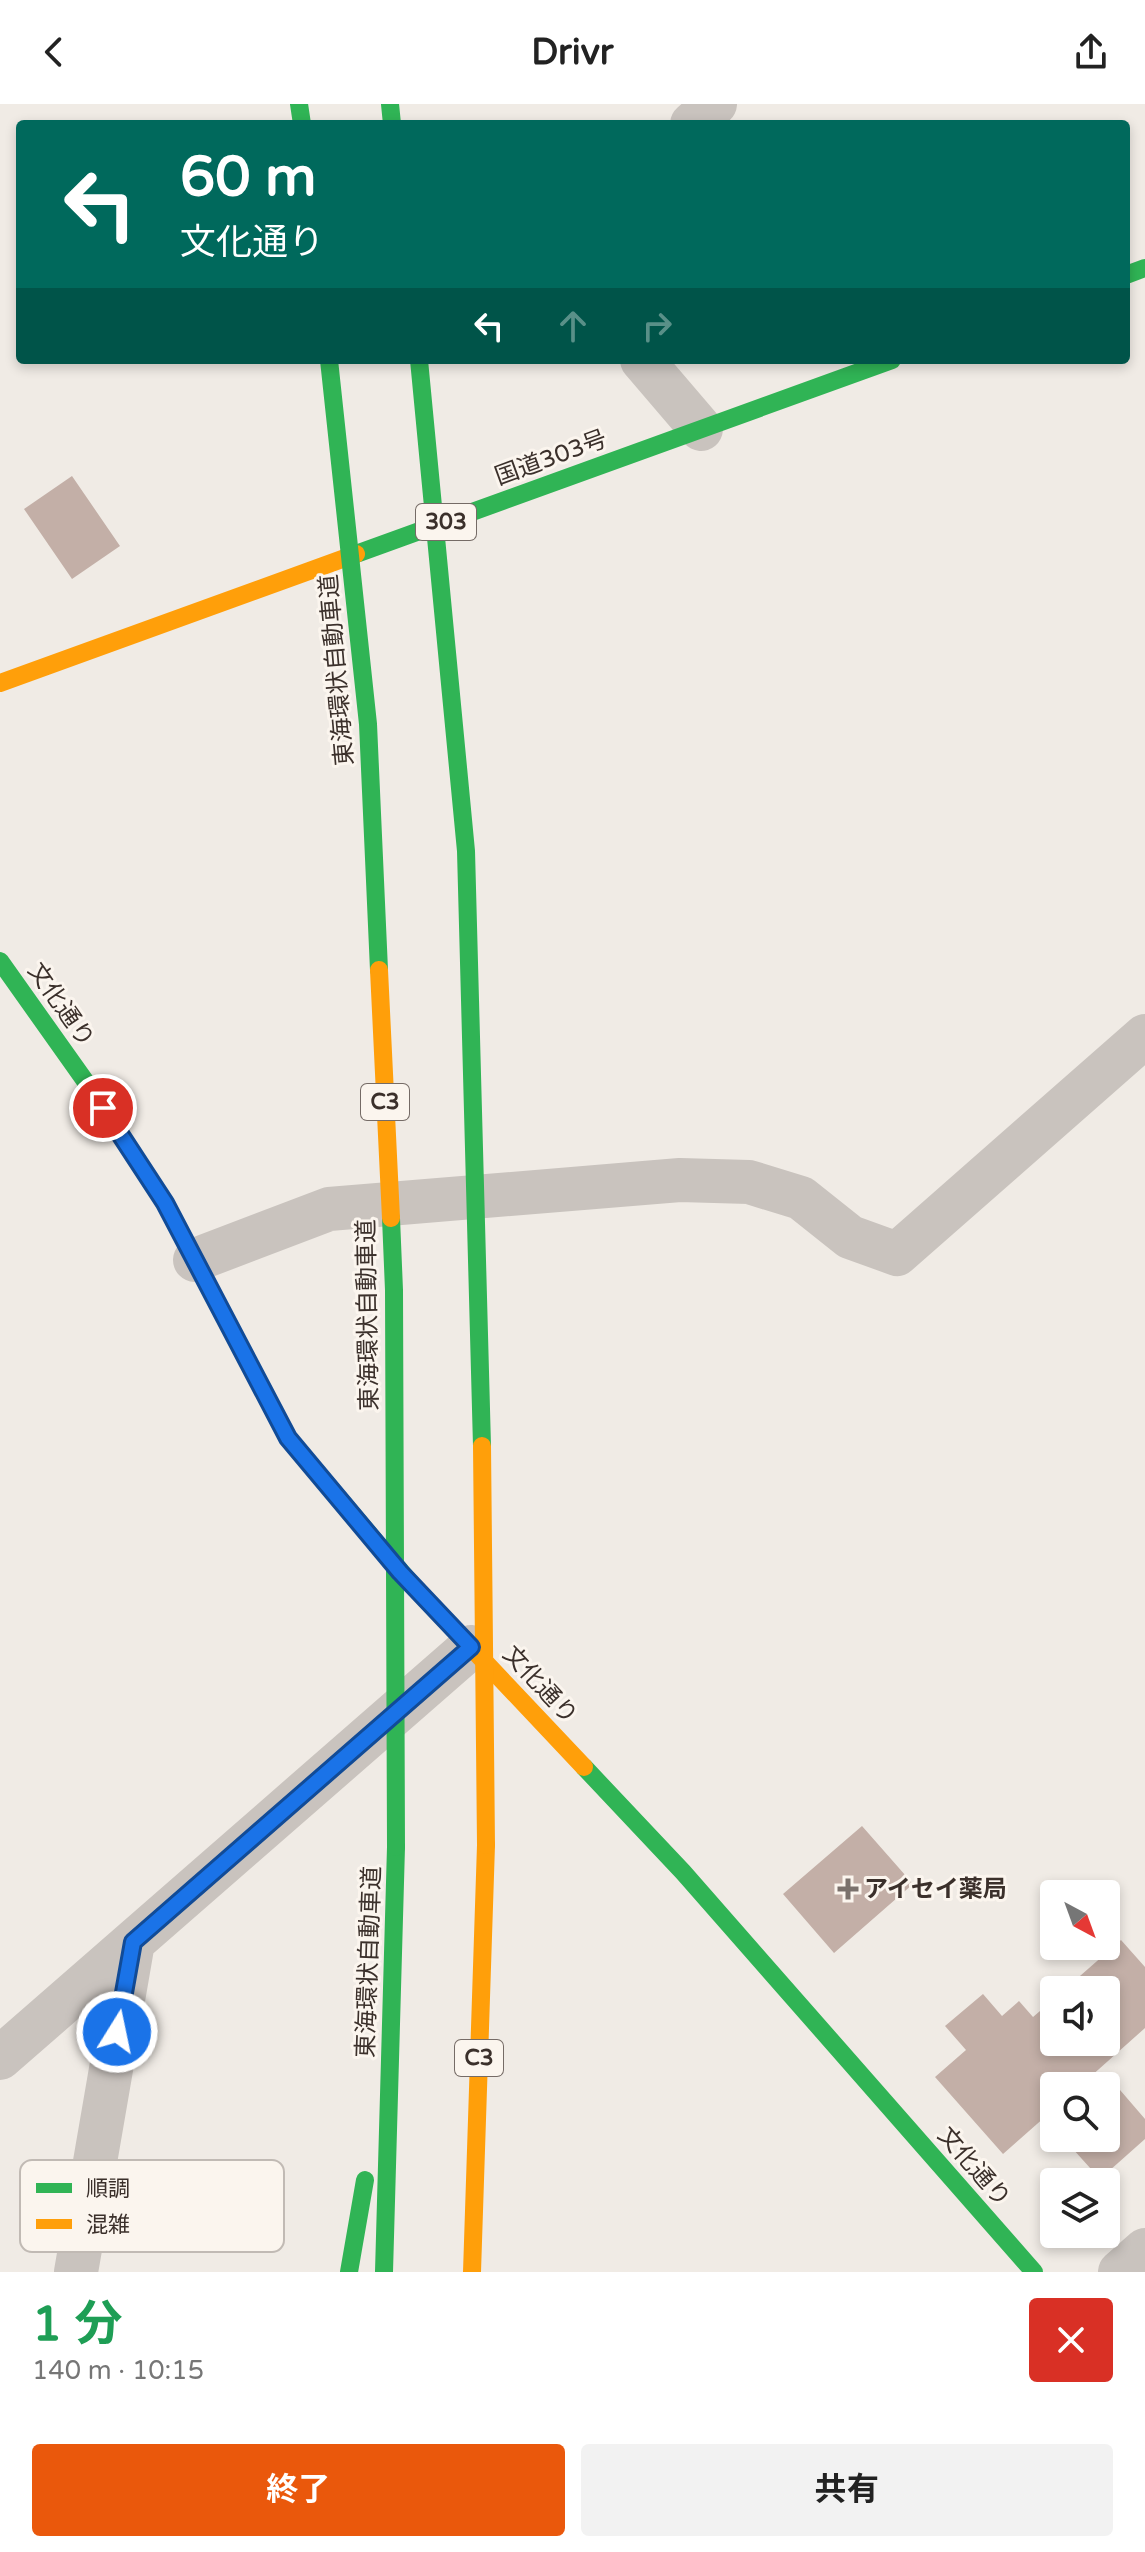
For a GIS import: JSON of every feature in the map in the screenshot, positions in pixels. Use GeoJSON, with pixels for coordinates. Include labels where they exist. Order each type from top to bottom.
{"type":"FeatureCollection","features":[{"type":"Feature","properties":{"kind":"main road","name":"東海環状自動車道"},"geometry":{"type":"LineString","coordinates":[[329,364],[368,724],[394,1290],[396,1847],[384,2272]]}},
{"type":"Feature","properties":{"kind":"main road","name":"C3"},"geometry":{"type":"LineString","coordinates":[[419,364],[466,851],[482,1430],[486,1845],[472,2272]]}},
{"type":"Feature","properties":{"kind":"main road","name":"国道303号"},"geometry":{"type":"LineString","coordinates":[[0,683],[881,364]]}},
{"type":"Feature","properties":{"kind":"main road","name":"文化通り"},"geometry":{"type":"LineString","coordinates":[[0,961],[157,1189],[288,1438],[400,1572],[683,1872],[1034,2272]]}},
{"type":"Feature","properties":{"kind":"main road"},"geometry":{"type":"LineString","coordinates":[[349,2272],[391,2041]]}},
{"type":"Feature","properties":{"kind":"street"},"geometry":{"type":"LineString","coordinates":[[697,120],[715,104]]}},
{"type":"Feature","properties":{"kind":"street"},"geometry":{"type":"LineString","coordinates":[[645,364],[701,429]]}},
{"type":"Feature","properties":{"kind":"street"},"geometry":{"type":"LineString","coordinates":[[195,1260],[329,1209],[680,1180],[749,1182],[801,1198],[850,1237],[897,1254],[1145,1036]]}},
{"type":"Feature","properties":{"kind":"street"},"geometry":{"type":"LineString","coordinates":[[0,2058],[471,1647]]}},
{"type":"Feature","properties":{"kind":"street"},"geometry":{"type":"LineString","coordinates":[[95,2160],[133,1942]]}},
{"type":"Feature","properties":{"kind":"street"},"geometry":{"type":"LineString","coordinates":[[1120,2272],[1145,2250]]}},
{"type":"Feature","properties":{"kind":"street"},"geometry":{"type":"LineString","coordinates":[[76,2272],[79,2252]]}},
{"type":"Feature","properties":{"kind":"building"},"geometry":{"type":"Polygon","coordinates":[[[72,476],[120,546],[72,579],[24,509],[72,476]]]}},
{"type":"Feature","properties":{"kind":"building","name":"アイセイ薬局"},"geometry":{"type":"Polygon","coordinates":[[[862,1826],[913,1884],[834,1953],[783,1894],[862,1826]]]}},
{"type":"Feature","properties":{"kind":"building"},"geometry":{"type":"Polygon","coordinates":[[[1120,1941],[1145,1967],[1145,2028],[1120,2050],[1120,1976],[1080,1976],[1098,1960],[1120,1960],[1120,1941]]]}},
{"type":"Feature","properties":{"kind":"building"},"geometry":{"type":"Polygon","coordinates":[[[983,1994],[1002,2016],[1019,2001],[1033,2017],[1040,2011],[1040,2056],[1114,2056],[1096,2072],[1040,2072],[1040,2121],[1003,2154],[935,2077],[966,2050],[945,2026],[983,1994]]]}},
{"type":"Feature","properties":{"kind":"building"},"geometry":{"type":"Polygon","coordinates":[[[1120,2090],[1145,2119],[1145,2139],[1112,2168],[1090,2168],[1076,2152],[1120,2152],[1120,2090]]]}},
{"type":"Feature","properties":{"kind":"traffic: fast"},"geometry":{"type":"LineString","coordinates":[[299,104],[301,120]]}},
{"type":"Feature","properties":{"kind":"traffic: fast"},"geometry":{"type":"LineString","coordinates":[[390,104],[392,120]]}},
{"type":"Feature","properties":{"kind":"traffic: fast"},"geometry":{"type":"LineString","coordinates":[[1130,274],[1145,268]]}},
{"type":"Feature","properties":{"kind":"traffic: fast"},"geometry":{"type":"LineString","coordinates":[[329,364],[368,724],[379,970]]}},
{"type":"Feature","properties":{"kind":"traffic: fast"},"geometry":{"type":"LineString","coordinates":[[419,364],[466,851],[482,1446]]}},
{"type":"Feature","properties":{"kind":"traffic: fast"},"geometry":{"type":"LineString","coordinates":[[356,554],[881,364]]}},
{"type":"Feature","properties":{"kind":"traffic: fast"},"geometry":{"type":"LineString","coordinates":[[0,961],[88,1085],[165,1203],[288,1438],[415,1588]]}},
{"type":"Feature","properties":{"kind":"traffic: fast"},"geometry":{"type":"LineString","coordinates":[[391,1218],[394,1290],[396,1847]]}},
{"type":"Feature","properties":{"kind":"traffic: fast"},"geometry":{"type":"LineString","coordinates":[[584,1767],[683,1872],[1034,2272]]}},
{"type":"Feature","properties":{"kind":"traffic: fast"},"geometry":{"type":"LineString","coordinates":[[384,2272],[396,1847]]}},
{"type":"Feature","properties":{"kind":"traffic: fast"},"geometry":{"type":"LineString","coordinates":[[349,2272],[365,2180]]}},
{"type":"Feature","properties":{"kind":"traffic: slow"},"geometry":{"type":"LineString","coordinates":[[0,683],[356,554]]}},
{"type":"Feature","properties":{"kind":"traffic: slow"},"geometry":{"type":"LineString","coordinates":[[379,970],[391,1218]]}},
{"type":"Feature","properties":{"kind":"traffic: slow"},"geometry":{"type":"LineString","coordinates":[[482,1446],[486,1845]]}},
{"type":"Feature","properties":{"kind":"traffic: slow"},"geometry":{"type":"LineString","coordinates":[[415,1588],[584,1767]]}},
{"type":"Feature","properties":{"kind":"traffic: slow"},"geometry":{"type":"LineString","coordinates":[[472,2272],[486,1845]]}},
{"type":"Feature","properties":{"kind":"place","name":"アイセイ薬局"},"geometry":{"type":"Point","coordinates":[848,1889]}},
{"type":"Feature","properties":{"kind":"route"},"geometry":{"type":"LineString","coordinates":[[103,1108],[165,1203],[288,1438],[400,1572],[471,1647],[133,1942],[117,2032]]}}]}
